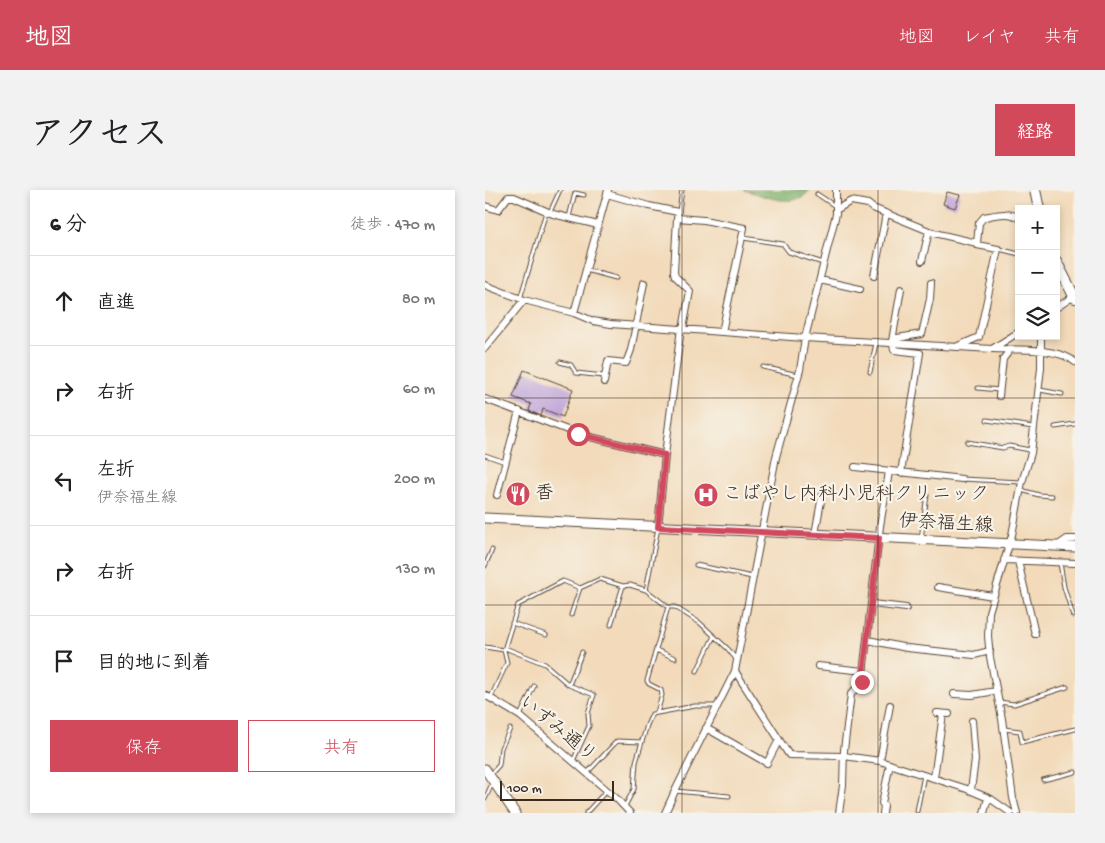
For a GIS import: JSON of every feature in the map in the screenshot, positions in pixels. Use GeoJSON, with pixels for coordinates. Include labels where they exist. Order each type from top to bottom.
{"type":"FeatureCollection","features":[{"type":"Feature","properties":{"kind":"main road"},"geometry":{"type":"LineString","coordinates":[[1034,190],[1038,205]]}},
{"type":"Feature","properties":{"kind":"main road"},"geometry":{"type":"LineString","coordinates":[[1060,269],[1074,297]]}},
{"type":"Feature","properties":{"kind":"main road","name":"伊奈福生線"},"geometry":{"type":"LineString","coordinates":[[485,518],[1075,547]]}},
{"type":"Feature","properties":{"kind":"main road"},"geometry":{"type":"LineString","coordinates":[[489,775],[515,813]]}},
{"type":"Feature","properties":{"kind":"street"},"geometry":{"type":"LineString","coordinates":[[665,813],[735,672],[776,457],[798,375],[805,338],[820,280],[836,208],[836,190]]}},
{"type":"Feature","properties":{"kind":"street"},"geometry":{"type":"LineString","coordinates":[[574,313],[608,192],[678,215],[744,228],[722,332]]}},
{"type":"Feature","properties":{"kind":"street"},"geometry":{"type":"LineString","coordinates":[[485,206],[498,210],[508,197],[511,197],[548,212],[598,225]]}},
{"type":"Feature","properties":{"kind":"street"},"geometry":{"type":"LineString","coordinates":[[836,208],[851,201],[868,204],[886,214],[929,231],[998,249],[979,337],[955,347]]}},
{"type":"Feature","properties":{"kind":"street"},"geometry":{"type":"LineString","coordinates":[[874,276],[886,214]]}},
{"type":"Feature","properties":{"kind":"street"},"geometry":{"type":"LineString","coordinates":[[977,243],[979,223],[984,217],[1004,214],[1015,216]]}},
{"type":"Feature","properties":{"kind":"street"},"geometry":{"type":"LineString","coordinates":[[658,527],[665,455],[682,329],[690,291],[675,276],[674,272],[678,215]]}},
{"type":"Feature","properties":{"kind":"street"},"geometry":{"type":"LineString","coordinates":[[922,261],[929,231]]}},
{"type":"Feature","properties":{"kind":"street"},"geometry":{"type":"LineString","coordinates":[[820,280],[860,289]]}},
{"type":"Feature","properties":{"kind":"street"},"geometry":{"type":"LineString","coordinates":[[893,344],[897,338],[922,334],[930,298],[931,283]]}},
{"type":"Feature","properties":{"kind":"street"},"geometry":{"type":"LineString","coordinates":[[605,379],[608,361],[626,363],[631,350],[644,284]]}},
{"type":"Feature","properties":{"kind":"street"},"geometry":{"type":"LineString","coordinates":[[485,285],[522,299],[593,320],[636,326],[876,343],[1041,351],[1057,354],[1075,362]]}},
{"type":"Feature","properties":{"kind":"street"},"geometry":{"type":"LineString","coordinates":[[901,289],[893,344],[894,350],[920,353],[901,473]]}},
{"type":"Feature","properties":{"kind":"street"},"geometry":{"type":"LineString","coordinates":[[1060,306],[1074,297]]}},
{"type":"Feature","properties":{"kind":"street"},"geometry":{"type":"LineString","coordinates":[[485,348],[522,299]]}},
{"type":"Feature","properties":{"kind":"street"},"geometry":{"type":"LineString","coordinates":[[992,349],[1015,335]]}},
{"type":"Feature","properties":{"kind":"street"},"geometry":{"type":"LineString","coordinates":[[1017,813],[1013,798],[1004,728],[989,657],[989,612],[1009,544],[1031,450],[1039,390],[1041,340]]}},
{"type":"Feature","properties":{"kind":"street"},"geometry":{"type":"LineString","coordinates":[[999,393],[1003,359],[1010,350]]}},
{"type":"Feature","properties":{"kind":"street"},"geometry":{"type":"LineString","coordinates":[[485,400],[578,434],[665,455]]}},
{"type":"Feature","properties":{"kind":"street"},"geometry":{"type":"LineString","coordinates":[[497,495],[519,411]]}},
{"type":"Feature","properties":{"kind":"street"},"geometry":{"type":"LineString","coordinates":[[855,467],[961,479]]}},
{"type":"Feature","properties":{"kind":"street"},"geometry":{"type":"LineString","coordinates":[[839,813],[851,694],[853,690],[860,686],[863,672],[889,472]]}},
{"type":"Feature","properties":{"kind":"street"},"geometry":{"type":"LineString","coordinates":[[815,534],[822,496]]}},
{"type":"Feature","properties":{"kind":"street"},"geometry":{"type":"LineString","coordinates":[[1057,546],[1067,539],[1075,539]]}},
{"type":"Feature","properties":{"kind":"street"},"geometry":{"type":"LineString","coordinates":[[1004,560],[1075,563]]}},
{"type":"Feature","properties":{"kind":"street"},"geometry":{"type":"LineString","coordinates":[[1017,560],[1035,634]]}},
{"type":"Feature","properties":{"kind":"street"},"geometry":{"type":"LineString","coordinates":[[938,586],[993,596]]}},
{"type":"Feature","properties":{"kind":"street"},"geometry":{"type":"LineString","coordinates":[[872,604],[906,608]]}},
{"type":"Feature","properties":{"kind":"street"},"geometry":{"type":"LineString","coordinates":[[868,640],[907,648],[974,655],[990,651]]}},
{"type":"Feature","properties":{"kind":"street"},"geometry":{"type":"LineString","coordinates":[[818,666],[863,672]]}},
{"type":"Feature","properties":{"kind":"street"},"geometry":{"type":"LineString","coordinates":[[735,672],[789,755],[844,756],[881,761],[971,790],[988,798],[1011,813]]}},
{"type":"Feature","properties":{"kind":"street"},"geometry":{"type":"LineString","coordinates":[[954,694],[971,695],[996,691]]}},
{"type":"Feature","properties":{"kind":"street","name":"いずみ通り"},"geometry":{"type":"LineString","coordinates":[[488,696],[520,716],[607,790],[630,813]]}},
{"type":"Feature","properties":{"kind":"street"},"geometry":{"type":"LineString","coordinates":[[881,761],[890,705]]}},
{"type":"Feature","properties":{"kind":"street"},"geometry":{"type":"LineString","coordinates":[[934,778],[943,714]]}},
{"type":"Feature","properties":{"kind":"street"},"geometry":{"type":"LineString","coordinates":[[971,790],[975,760],[972,721]]}},
{"type":"Feature","properties":{"kind":"street"},"geometry":{"type":"LineString","coordinates":[[706,728],[767,763],[779,740]]}},
{"type":"Feature","properties":{"kind":"street"},"geometry":{"type":"LineString","coordinates":[[883,813],[884,806],[882,804],[890,764]]}},
{"type":"Feature","properties":{"kind":"street"},"geometry":{"type":"LineString","coordinates":[[984,813],[988,798]]}},
{"type":"Feature","properties":{"kind":"lane"},"geometry":{"type":"LineString","coordinates":[[522,299],[548,212],[560,190]]}},
{"type":"Feature","properties":{"kind":"lane"},"geometry":{"type":"LineString","coordinates":[[678,215],[682,190]]}},
{"type":"Feature","properties":{"kind":"lane"},"geometry":{"type":"LineString","coordinates":[[569,218],[575,193],[584,195]]}},
{"type":"Feature","properties":{"kind":"lane"},"geometry":{"type":"LineString","coordinates":[[817,194],[836,208]]}},
{"type":"Feature","properties":{"kind":"lane"},"geometry":{"type":"LineString","coordinates":[[742,238],[783,244],[789,252],[823,263]]}},
{"type":"Feature","properties":{"kind":"lane"},"geometry":{"type":"LineString","coordinates":[[998,249],[1003,248],[1015,252]]}},
{"type":"Feature","properties":{"kind":"lane"},"geometry":{"type":"LineString","coordinates":[[585,269],[616,278]]}},
{"type":"Feature","properties":{"kind":"lane"},"geometry":{"type":"LineString","coordinates":[[870,372],[876,343]]}},
{"type":"Feature","properties":{"kind":"lane"},"geometry":{"type":"LineString","coordinates":[[559,362],[571,365],[577,373],[605,379]]}},
{"type":"Feature","properties":{"kind":"lane"},"geometry":{"type":"LineString","coordinates":[[763,367],[798,375]]}},
{"type":"Feature","properties":{"kind":"lane"},"geometry":{"type":"LineString","coordinates":[[978,388],[999,393]]}},
{"type":"Feature","properties":{"kind":"lane"},"geometry":{"type":"LineString","coordinates":[[1039,390],[1062,394]]}},
{"type":"Feature","properties":{"kind":"lane"},"geometry":{"type":"LineString","coordinates":[[987,420],[1034,427]]}},
{"type":"Feature","properties":{"kind":"lane"},"geometry":{"type":"LineString","coordinates":[[1055,427],[1075,424]]}},
{"type":"Feature","properties":{"kind":"lane"},"geometry":{"type":"LineString","coordinates":[[967,442],[1031,450]]}},
{"type":"Feature","properties":{"kind":"lane"},"geometry":{"type":"LineString","coordinates":[[485,455],[505,462]]}},
{"type":"Feature","properties":{"kind":"lane"},"geometry":{"type":"LineString","coordinates":[[961,479],[1022,482]]}},
{"type":"Feature","properties":{"kind":"lane"},"geometry":{"type":"LineString","coordinates":[[1021,490],[1052,496]]}},
{"type":"Feature","properties":{"kind":"lane"},"geometry":{"type":"LineString","coordinates":[[921,540],[927,495]]}},
{"type":"Feature","properties":{"kind":"lane"},"geometry":{"type":"LineString","coordinates":[[646,590],[658,527]]}},
{"type":"Feature","properties":{"kind":"lane"},"geometry":{"type":"LineString","coordinates":[[485,566],[492,550]]}},
{"type":"Feature","properties":{"kind":"lane"},"geometry":{"type":"LineString","coordinates":[[1060,562],[1064,587],[1073,616]]}},
{"type":"Feature","properties":{"kind":"lane"},"geometry":{"type":"LineString","coordinates":[[697,565],[752,577]]}},
{"type":"Feature","properties":{"kind":"lane"},"geometry":{"type":"LineString","coordinates":[[488,696],[507,663],[504,649],[518,605],[563,582],[580,588],[600,580],[646,590],[669,606],[675,607],[700,623],[737,660]]}},
{"type":"Feature","properties":{"kind":"lane"},"geometry":{"type":"LineString","coordinates":[[611,625],[623,586]]}},
{"type":"Feature","properties":{"kind":"lane"},"geometry":{"type":"LineString","coordinates":[[571,614],[580,588]]}},
{"type":"Feature","properties":{"kind":"lane"},"geometry":{"type":"LineString","coordinates":[[657,713],[662,695],[661,690],[647,681],[669,606]]}},
{"type":"Feature","properties":{"kind":"lane"},"geometry":{"type":"LineString","coordinates":[[513,623],[546,634]]}},
{"type":"Feature","properties":{"kind":"lane"},"geometry":{"type":"LineString","coordinates":[[697,671],[714,636]]}},
{"type":"Feature","properties":{"kind":"lane"},"geometry":{"type":"LineString","coordinates":[[485,647],[504,649],[545,664],[569,685],[593,695],[588,713],[589,726],[573,761]]}},
{"type":"Feature","properties":{"kind":"lane"},"geometry":{"type":"LineString","coordinates":[[656,650],[675,658]]}},
{"type":"Feature","properties":{"kind":"lane"},"geometry":{"type":"LineString","coordinates":[[569,685],[582,652]]}},
{"type":"Feature","properties":{"kind":"lane"},"geometry":{"type":"LineString","coordinates":[[520,716],[534,686]]}},
{"type":"Feature","properties":{"kind":"lane"},"geometry":{"type":"LineString","coordinates":[[999,702],[1014,704],[1067,688]]}},
{"type":"Feature","properties":{"kind":"lane"},"geometry":{"type":"LineString","coordinates":[[625,807],[633,789],[635,768],[652,714],[695,706],[718,706]]}},
{"type":"Feature","properties":{"kind":"lane"},"geometry":{"type":"LineString","coordinates":[[1004,728],[1021,731],[1022,742],[1075,729]]}},
{"type":"Feature","properties":{"kind":"lane"},"geometry":{"type":"LineString","coordinates":[[485,799],[489,775],[499,764],[501,748],[511,729]]}},
{"type":"Feature","properties":{"kind":"lane"},"geometry":{"type":"LineString","coordinates":[[587,774],[617,741],[643,742]]}},
{"type":"Feature","properties":{"kind":"lane"},"geometry":{"type":"LineString","coordinates":[[1043,780],[1075,772]]}},
{"type":"Feature","properties":{"kind":"lane"},"geometry":{"type":"LineString","coordinates":[[917,811],[924,775]]}},
{"type":"Feature","properties":{"kind":"lane"},"geometry":{"type":"LineString","coordinates":[[587,813],[607,790]]}},
{"type":"Feature","properties":{"kind":"lane"},"geometry":{"type":"LineString","coordinates":[[675,791],[729,796]]}},
{"type":"Feature","properties":{"kind":"green space"},"geometry":{"type":"Polygon","coordinates":[[[744,190],[810,190],[796,199],[779,200],[744,190]]]}},
{"type":"Feature","properties":{"kind":"building"},"geometry":{"type":"Polygon","coordinates":[[[947,192],[960,195],[955,208],[943,204],[947,192]]]}},
{"type":"Feature","properties":{"kind":"building"},"geometry":{"type":"Polygon","coordinates":[[[524,370],[573,389],[563,417],[543,409],[541,416],[529,411],[531,404],[513,397],[524,370]]]}},
{"type":"Feature","properties":{"kind":"place","name":"香"},"geometry":{"type":"Point","coordinates":[518,494]}},
{"type":"Feature","properties":{"kind":"place","name":"こばやし内科小児科クリニック"},"geometry":{"type":"Point","coordinates":[706,495]}},
{"type":"Feature","properties":{"kind":"route"},"geometry":{"type":"LineString","coordinates":[[578,434],[665,455],[658,527],[879,538],[862,682]]}}]}
